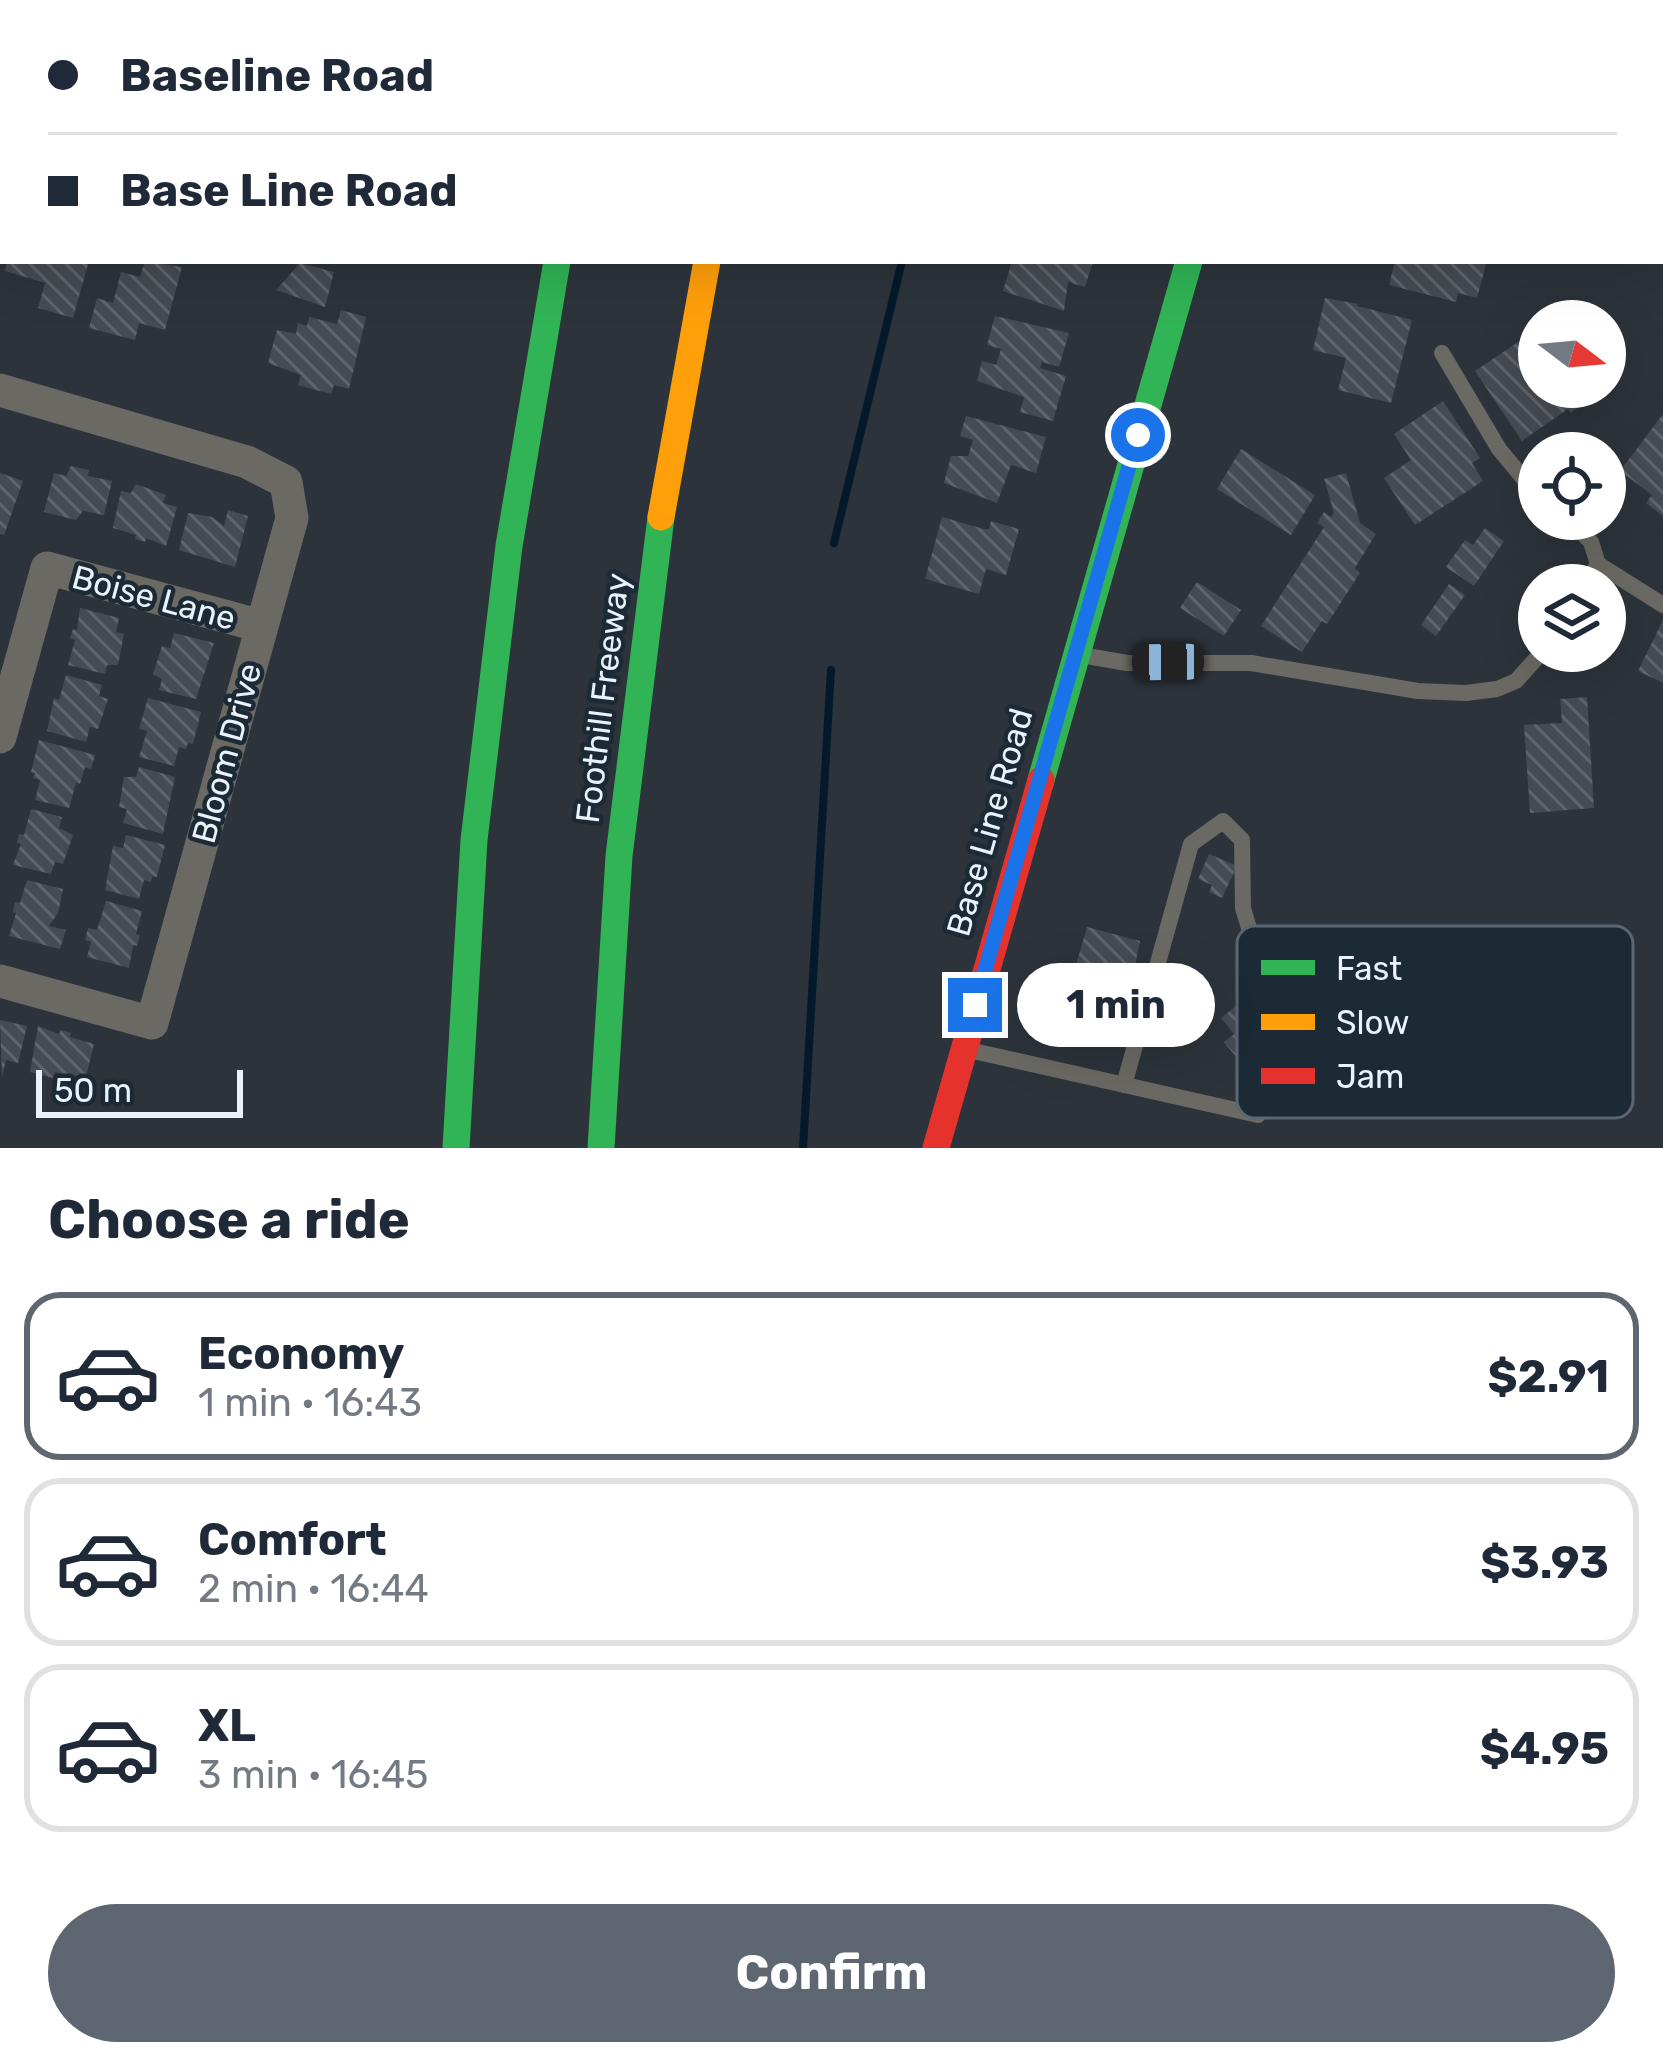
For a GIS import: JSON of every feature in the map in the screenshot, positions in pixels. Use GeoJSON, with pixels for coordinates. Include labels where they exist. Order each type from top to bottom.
{"type":"FeatureCollection","features":[{"type":"Feature","properties":{"kind":"main road"},"geometry":{"type":"LineString","coordinates":[[456,1148],[474,840],[508,546],[556,264]]}},
{"type":"Feature","properties":{"kind":"main road","name":"Foothill Freeway"},"geometry":{"type":"LineString","coordinates":[[601,1148],[619,856],[655,552],[706,264]]}},
{"type":"Feature","properties":{"kind":"main road","name":"Base Line Road"},"geometry":{"type":"LineString","coordinates":[[936,1148],[1188,264]]}},
{"type":"Feature","properties":{"kind":"street","name":"Bloom Drive"},"geometry":{"type":"LineString","coordinates":[[0,390],[247,462],[286,482],[292,518],[152,1023],[0,981]]}},
{"type":"Feature","properties":{"kind":"street","name":"Boise Lane"},"geometry":{"type":"LineString","coordinates":[[0,736],[47,568],[261,626]]}},
{"type":"Feature","properties":{"kind":"lane"},"geometry":{"type":"LineString","coordinates":[[1442,352],[1498,449],[1518,472]]}},
{"type":"Feature","properties":{"kind":"lane"},"geometry":{"type":"LineString","coordinates":[[1590,540],[1598,564]]}},
{"type":"Feature","properties":{"kind":"lane"},"geometry":{"type":"LineString","coordinates":[[1626,581],[1663,604]]}},
{"type":"Feature","properties":{"kind":"lane"},"geometry":{"type":"LineString","coordinates":[[1074,653],[1126,663],[1251,663],[1418,691],[1497,689],[1524,672]]}},
{"type":"Feature","properties":{"kind":"lane"},"geometry":{"type":"LineString","coordinates":[[1124,1085],[1191,844],[1223,821],[1242,841],[1243,908],[1248,926]]}},
{"type":"Feature","properties":{"kind":"lane"},"geometry":{"type":"LineString","coordinates":[[963,1048],[1237,1110]]}},
{"type":"Feature","properties":{"kind":"building"},"geometry":{"type":"Polygon","coordinates":[[[6,264],[88,264],[73,318],[38,308],[45,283],[5,271],[6,264]]]}},
{"type":"Feature","properties":{"kind":"building"},"geometry":{"type":"Polygon","coordinates":[[[144,264],[182,267],[165,330],[139,323],[135,340],[89,328],[97,298],[113,303],[121,272],[140,277],[144,264]]]}},
{"type":"Feature","properties":{"kind":"building"},"geometry":{"type":"Polygon","coordinates":[[[299,264],[334,272],[325,307],[276,290],[299,264]]]}},
{"type":"Feature","properties":{"kind":"building"},"geometry":{"type":"Polygon","coordinates":[[[1011,264],[1092,264],[1085,287],[1068,282],[1064,311],[1003,291],[1011,264]]]}},
{"type":"Feature","properties":{"kind":"building"},"geometry":{"type":"Polygon","coordinates":[[[1394,264],[1486,264],[1477,298],[1458,293],[1456,302],[1389,285],[1394,264]]]}},
{"type":"Feature","properties":{"kind":"building"},"geometry":{"type":"Polygon","coordinates":[[[1325,298],[1412,320],[1391,403],[1338,390],[1346,358],[1313,350],[1325,298]]]}},
{"type":"Feature","properties":{"kind":"building"},"geometry":{"type":"Polygon","coordinates":[[[341,310],[366,317],[349,389],[334,385],[331,394],[298,385],[301,375],[268,363],[277,330],[296,334],[298,323],[307,326],[309,317],[337,324],[341,310]]]}},
{"type":"Feature","properties":{"kind":"building"},"geometry":{"type":"Polygon","coordinates":[[[995,316],[1069,333],[1059,367],[1042,362],[1040,368],[1066,376],[1053,421],[1020,412],[1024,397],[977,381],[982,361],[996,365],[1001,349],[987,345],[995,316]]]}},
{"type":"Feature","properties":{"kind":"building"},"geometry":{"type":"Polygon","coordinates":[[[1518,342],[1518,408],[1577,408],[1535,432],[1518,435],[1475,371],[1518,342]]]}},
{"type":"Feature","properties":{"kind":"building"},"geometry":{"type":"Polygon","coordinates":[[[1443,401],[1480,458],[1472,463],[1483,481],[1415,525],[1384,478],[1411,460],[1394,434],[1443,401]]]}},
{"type":"Feature","properties":{"kind":"building"},"geometry":{"type":"Polygon","coordinates":[[[1663,414],[1663,516],[1646,503],[1652,495],[1626,476],[1626,463],[1663,414]]]}},
{"type":"Feature","properties":{"kind":"building"},"geometry":{"type":"Polygon","coordinates":[[[966,416],[1046,437],[1036,473],[1011,465],[997,503],[944,483],[951,456],[968,456],[973,440],[960,436],[966,416]]]}},
{"type":"Feature","properties":{"kind":"building"},"geometry":{"type":"Polygon","coordinates":[[[1241,449],[1315,495],[1291,535],[1217,489],[1241,449]]]}},
{"type":"Feature","properties":{"kind":"building"},"geometry":{"type":"Polygon","coordinates":[[[71,466],[112,481],[104,515],[83,511],[76,520],[44,512],[54,473],[66,476],[71,466]]]}},
{"type":"Feature","properties":{"kind":"building"},"geometry":{"type":"Polygon","coordinates":[[[0,473],[23,481],[4,535],[0,534],[0,473]]]}},
{"type":"Feature","properties":{"kind":"building"},"geometry":{"type":"Polygon","coordinates":[[[1346,473],[1360,523],[1376,534],[1355,568],[1360,573],[1302,652],[1261,626],[1324,527],[1317,523],[1324,512],[1331,517],[1334,513],[1324,479],[1346,473]]]}},
{"type":"Feature","properties":{"kind":"building"},"geometry":{"type":"Polygon","coordinates":[[[136,484],[166,495],[163,503],[177,507],[166,546],[113,528],[121,491],[131,493],[136,484]]]}},
{"type":"Feature","properties":{"kind":"building"},"geometry":{"type":"Polygon","coordinates":[[[228,510],[248,516],[235,567],[179,550],[188,513],[212,517],[224,526],[228,510]]]}},
{"type":"Feature","properties":{"kind":"building"},"geometry":{"type":"Polygon","coordinates":[[[942,517],[984,529],[989,529],[991,521],[1019,529],[1006,575],[986,569],[979,594],[925,579],[942,517]]]}},
{"type":"Feature","properties":{"kind":"building"},"geometry":{"type":"Polygon","coordinates":[[[1485,528],[1504,541],[1474,586],[1446,567],[1465,540],[1473,545],[1485,528]]]}},
{"type":"Feature","properties":{"kind":"building"},"geometry":{"type":"Polygon","coordinates":[[[1197,582],[1241,610],[1224,636],[1180,608],[1197,582]]]}},
{"type":"Feature","properties":{"kind":"building"},"geometry":{"type":"Polygon","coordinates":[[[1449,584],[1465,595],[1436,636],[1421,625],[1449,584]]]}},
{"type":"Feature","properties":{"kind":"building"},"geometry":{"type":"Polygon","coordinates":[[[80,608],[119,618],[116,632],[124,634],[118,665],[107,665],[105,674],[68,665],[75,640],[70,638],[73,629],[77,630],[80,608]]]}},
{"type":"Feature","properties":{"kind":"building"},"geometry":{"type":"Polygon","coordinates":[[[1663,620],[1663,683],[1638,671],[1663,620]]]}},
{"type":"Feature","properties":{"kind":"building"},"geometry":{"type":"Polygon","coordinates":[[[174,633],[214,643],[196,699],[159,690],[162,679],[153,674],[162,646],[170,648],[174,633]]]}},
{"type":"Feature","properties":{"kind":"building"},"geometry":{"type":"Polygon","coordinates":[[[66,675],[102,685],[99,696],[108,699],[98,729],[90,727],[86,742],[47,731],[54,698],[59,700],[66,675]]]}},
{"type":"Feature","properties":{"kind":"building"},"geometry":{"type":"Polygon","coordinates":[[[1587,697],[1594,808],[1530,813],[1524,725],[1562,723],[1560,699],[1587,697]]]}},
{"type":"Feature","properties":{"kind":"building"},"geometry":{"type":"Polygon","coordinates":[[[148,698],[201,712],[193,744],[179,747],[174,766],[139,757],[147,731],[139,729],[148,698]]]}},
{"type":"Feature","properties":{"kind":"building"},"geometry":{"type":"Polygon","coordinates":[[[39,740],[95,755],[91,769],[85,767],[80,784],[76,783],[69,808],[35,800],[40,780],[31,772],[39,740]]]}},
{"type":"Feature","properties":{"kind":"building"},"geometry":{"type":"Polygon","coordinates":[[[139,767],[175,777],[163,834],[123,823],[127,809],[119,807],[124,777],[136,777],[139,767]]]}},
{"type":"Feature","properties":{"kind":"building"},"geometry":{"type":"Polygon","coordinates":[[[31,809],[62,817],[59,828],[73,835],[63,864],[55,862],[51,874],[13,865],[21,844],[17,843],[19,834],[24,835],[31,809]]]}},
{"type":"Feature","properties":{"kind":"building"},"geometry":{"type":"Polygon","coordinates":[[[126,835],[165,845],[157,877],[144,880],[139,899],[105,890],[113,846],[123,848],[126,835]]]}},
{"type":"Feature","properties":{"kind":"building"},"geometry":{"type":"Polygon","coordinates":[[[1209,854],[1237,866],[1222,898],[1209,892],[1212,885],[1198,879],[1209,854]]]}},
{"type":"Feature","properties":{"kind":"building"},"geometry":{"type":"Polygon","coordinates":[[[27,880],[63,889],[58,913],[49,926],[66,930],[60,949],[9,936],[15,902],[20,903],[27,880]]]}},
{"type":"Feature","properties":{"kind":"building"},"geometry":{"type":"Polygon","coordinates":[[[106,901],[142,911],[129,968],[87,957],[88,928],[97,930],[106,901]]]}},
{"type":"Feature","properties":{"kind":"building"},"geometry":{"type":"Polygon","coordinates":[[[1087,927],[1140,941],[1126,1011],[1101,1005],[1103,998],[1069,989],[1087,927]]]}},
{"type":"Feature","properties":{"kind":"building"},"geometry":{"type":"Polygon","coordinates":[[[1237,1005],[1237,1058],[1224,1042],[1234,1034],[1221,1018],[1237,1005]]]}},
{"type":"Feature","properties":{"kind":"building"},"geometry":{"type":"Polygon","coordinates":[[[0,1020],[27,1026],[18,1063],[6,1060],[2,1077],[0,1020]]]}},
{"type":"Feature","properties":{"kind":"building"},"geometry":{"type":"Polygon","coordinates":[[[38,1026],[94,1044],[85,1081],[55,1072],[53,1078],[30,1072],[38,1026]]]}},
{"type":"Feature","properties":{"kind":"waterway"},"geometry":{"type":"LineString","coordinates":[[834,543],[901,264]]}},
{"type":"Feature","properties":{"kind":"waterway"},"geometry":{"type":"LineString","coordinates":[[803,1148],[831,670]]}},
{"type":"Feature","properties":{"kind":"traffic: fast"},"geometry":{"type":"LineString","coordinates":[[456,1148],[474,840],[509,546],[556,264]]}},
{"type":"Feature","properties":{"kind":"traffic: fast"},"geometry":{"type":"LineString","coordinates":[[1041,780],[1188,264]]}},
{"type":"Feature","properties":{"kind":"traffic: fast"},"geometry":{"type":"LineString","coordinates":[[601,1148],[619,856],[661,517]]}},
{"type":"Feature","properties":{"kind":"traffic: slow"},"geometry":{"type":"LineString","coordinates":[[661,517],[706,264]]}},
{"type":"Feature","properties":{"kind":"traffic: jam"},"geometry":{"type":"LineString","coordinates":[[936,1148],[1041,780]]}},
{"type":"Feature","properties":{"kind":"route"},"geometry":{"type":"LineString","coordinates":[[975,1005],[1138,435]]}}]}
